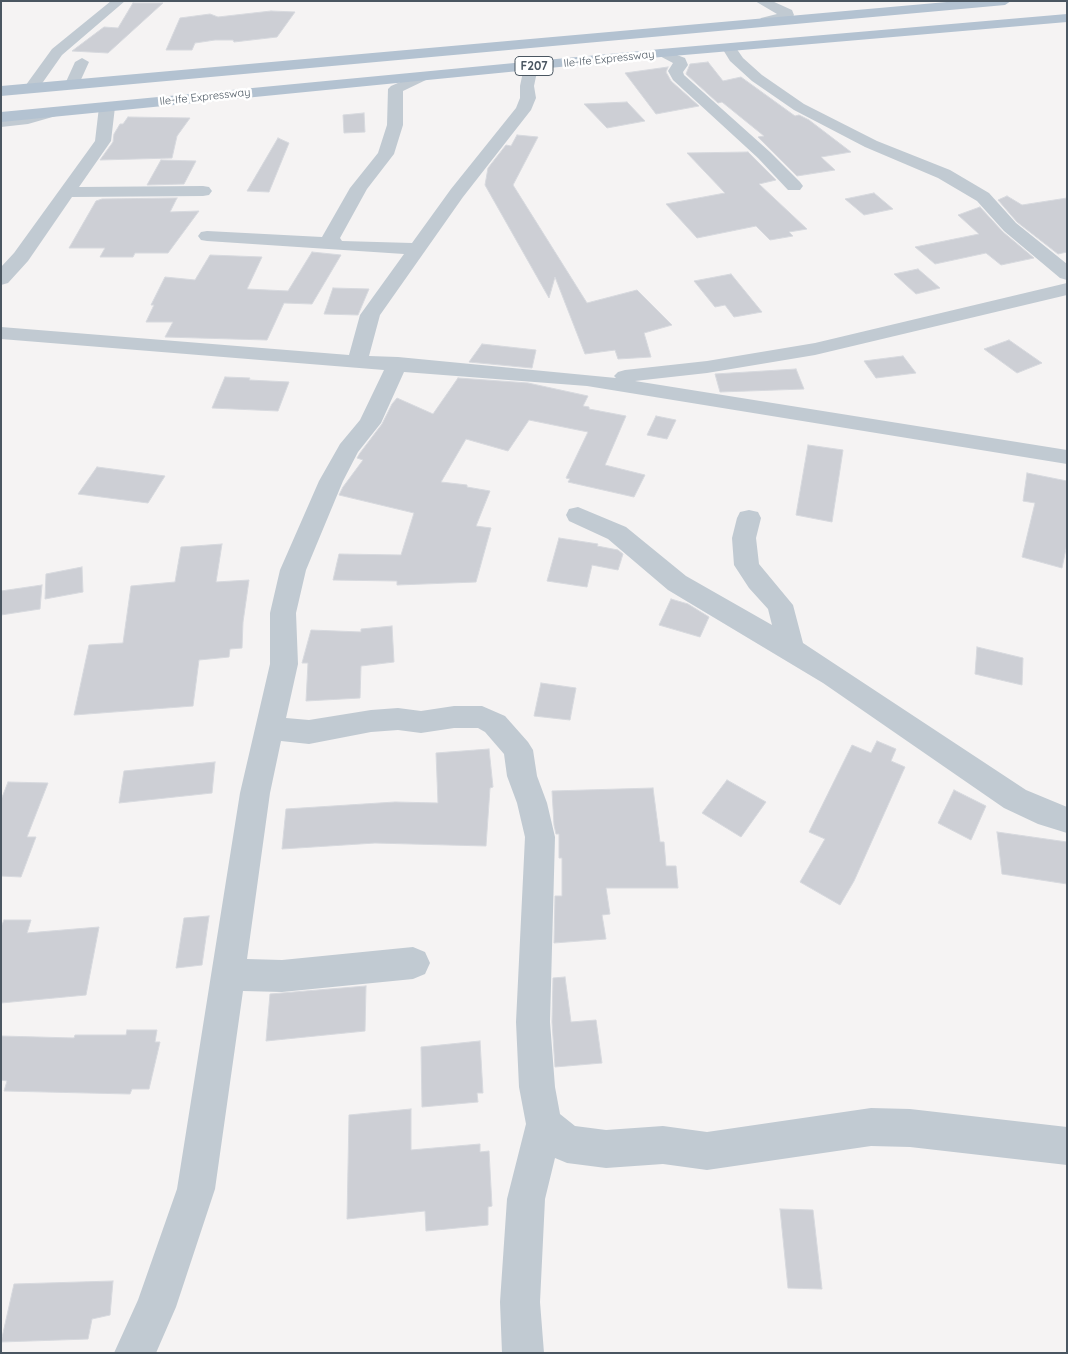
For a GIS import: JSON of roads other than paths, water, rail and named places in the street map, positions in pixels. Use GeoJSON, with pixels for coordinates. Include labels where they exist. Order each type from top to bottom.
{"type":"FeatureCollection","features":[{"type":"Feature","properties":{"kind":"main road","name":"Ile-Ife Expressway"},"geometry":{"type":"LineString","coordinates":[[1,91],[1005,1]]}},
{"type":"Feature","properties":{"kind":"main road"},"geometry":{"type":"LineString","coordinates":[[1012,1],[1042,20]]}},
{"type":"Feature","properties":{"kind":"main road","name":"Ile-Ife Expressway"},"geometry":{"type":"LineString","coordinates":[[1,117],[423,76],[1067,18]]}},
{"type":"Feature","properties":{"kind":"main road"},"geometry":{"type":"LineString","coordinates":[[52,112],[56,87]]}},
{"type":"Feature","properties":{"kind":"street"},"geometry":{"type":"LineString","coordinates":[[31,89],[57,52],[119,1]]}},
{"type":"Feature","properties":{"kind":"street"},"geometry":{"type":"LineString","coordinates":[[760,1],[787,13],[787,15],[766,21]]}},
{"type":"Feature","properties":{"kind":"street"},"geometry":{"type":"LineString","coordinates":[[729,48],[737,61],[757,78],[799,107],[871,144],[944,174],[983,196],[1010,227],[1067,274]]}},
{"type":"Feature","properties":{"kind":"street"},"geometry":{"type":"LineString","coordinates":[[661,54],[680,61],[681,65],[675,71],[678,77],[764,155],[794,186]]}},
{"type":"Feature","properties":{"kind":"street"},"geometry":{"type":"LineString","coordinates":[[72,84],[82,62]]}},
{"type":"Feature","properties":{"kind":"street"},"geometry":{"type":"LineString","coordinates":[[358,360],[370,314],[508,125],[523,110],[528,98],[527,86],[531,67]]}},
{"type":"Feature","properties":{"kind":"street"},"geometry":{"type":"LineString","coordinates":[[332,243],[331,238],[359,188],[386,154],[395,125],[396,89],[423,76]]}},
{"type":"Feature","properties":{"kind":"street"},"geometry":{"type":"LineString","coordinates":[[1,279],[21,257],[103,141],[107,107]]}},
{"type":"Feature","properties":{"kind":"street"},"geometry":{"type":"LineString","coordinates":[[1,122],[28,119],[52,112]]}},
{"type":"Feature","properties":{"kind":"street"},"geometry":{"type":"LineString","coordinates":[[66,192],[203,191]]}},
{"type":"Feature","properties":{"kind":"street"},"geometry":{"type":"LineString","coordinates":[[207,236],[332,243],[339,246],[416,249]]}},
{"type":"Feature","properties":{"kind":"street"},"geometry":{"type":"LineString","coordinates":[[587,380],[707,367],[815,349],[1067,289]]}},
{"type":"Feature","properties":{"kind":"street"},"geometry":{"type":"LineString","coordinates":[[1,333],[398,363],[587,380],[1067,457]]}},
{"type":"Feature","properties":{"kind":"street"},"geometry":{"type":"LineString","coordinates":[[135,1353],[156,1307],[196,1189],[255,792],[284,664],[283,613],[293,570],[335,473],[348,449],[370,423],[398,363]]}},
{"type":"Feature","properties":{"kind":"street"},"geometry":{"type":"LineString","coordinates":[[578,515],[617,533],[677,583],[833,675],[1015,799],[1049,815],[1067,820]]}},
{"type":"Feature","properties":{"kind":"street"},"geometry":{"type":"LineString","coordinates":[[749,518],[744,544],[747,565],[758,582],[780,605],[791,649]]}},
{"type":"Feature","properties":{"kind":"street"},"geometry":{"type":"LineString","coordinates":[[270,728],[310,732],[371,721],[398,719],[421,722],[454,717],[482,717],[495,724],[518,750],[522,776],[532,803],[540,838],[533,1022],[537,1087],[544,1124],[526,1199],[520,1302],[523,1353]]}},
{"type":"Feature","properties":{"kind":"street"},"geometry":{"type":"LineString","coordinates":[[228,974],[282,976],[413,963]]}},
{"type":"Feature","properties":{"kind":"street"},"geometry":{"type":"LineString","coordinates":[[544,1124],[566,1144],[606,1149],[663,1145],[707,1151],[872,1127],[910,1128],[1067,1146]]}}]}
